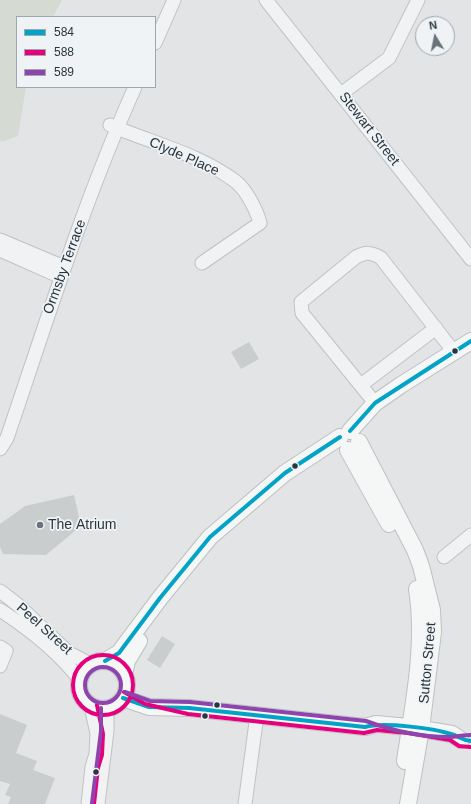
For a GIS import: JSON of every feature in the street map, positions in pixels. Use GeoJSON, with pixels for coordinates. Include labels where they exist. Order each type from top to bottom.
{"type":"FeatureCollection","features":[{"type":"Feature","properties":{"kind":"main road"},"geometry":{"type":"LineString","coordinates":[[471,341],[375,403],[350,442],[285,473],[210,537],[160,598],[119,654],[85,668],[79,679],[79,692],[82,697],[91,706],[108,708],[119,703],[125,686],[127,661],[136,646],[175,592],[219,540],[322,458],[350,442],[386,405],[471,350]]}},
{"type":"Feature","properties":{"kind":"main road","name":"Sutton Street"},"geometry":{"type":"LineString","coordinates":[[350,442],[421,566],[432,610],[433,632],[425,657],[404,802]]}},
{"type":"Feature","properties":{"kind":"main road"},"geometry":{"type":"LineString","coordinates":[[98,663],[120,668],[125,686],[147,698],[189,708],[365,727],[376,724],[452,744],[466,740]]}},
{"type":"Feature","properties":{"kind":"street"},"geometry":{"type":"LineString","coordinates":[[156,22],[166,0]]}},
{"type":"Feature","properties":{"kind":"street"},"geometry":{"type":"LineString","coordinates":[[156,41],[174,0]]}},
{"type":"Feature","properties":{"kind":"street","name":"Stewart Street"},"geometry":{"type":"LineString","coordinates":[[266,0],[471,259]]}},
{"type":"Feature","properties":{"kind":"street"},"geometry":{"type":"LineString","coordinates":[[341,94],[389,58],[418,0]]}},
{"type":"Feature","properties":{"kind":"street","name":"Ormsby Terrace"},"geometry":{"type":"LineString","coordinates":[[0,434],[127,88]]}},
{"type":"Feature","properties":{"kind":"street","name":"Ormsby Terrace"},"geometry":{"type":"LineString","coordinates":[[114,126],[134,88]]}},
{"type":"Feature","properties":{"kind":"street","name":"Clyde Place"},"geometry":{"type":"LineString","coordinates":[[114,126],[201,161],[231,178],[237,182],[257,211],[260,223],[202,264]]}},
{"type":"Feature","properties":{"kind":"street"},"geometry":{"type":"LineString","coordinates":[[1,246],[59,271]]}},
{"type":"Feature","properties":{"kind":"street"},"geometry":{"type":"LineString","coordinates":[[375,403],[302,313],[301,308],[301,302],[356,257],[367,252],[373,253],[380,258],[454,352]]}},
{"type":"Feature","properties":{"kind":"street","name":"Ormsby Terrace"},"geometry":{"type":"LineString","coordinates":[[0,449],[7,438],[59,271]]}},
{"type":"Feature","properties":{"kind":"street"},"geometry":{"type":"LineString","coordinates":[[361,385],[436,328]]}},
{"type":"Feature","properties":{"kind":"street"},"geometry":{"type":"LineString","coordinates":[[444,557],[471,535]]}},
{"type":"Feature","properties":{"kind":"street","name":"Peel Street"},"geometry":{"type":"LineString","coordinates":[[1,594],[18,604],[69,653],[98,663]]}},
{"type":"Feature","properties":{"kind":"street","name":"Peel Street"},"geometry":{"type":"LineString","coordinates":[[0,610],[49,647],[67,664],[79,679]]}},
{"type":"Feature","properties":{"kind":"street"},"geometry":{"type":"LineString","coordinates":[[0,647],[6,651],[0,666]]}},
{"type":"Feature","properties":{"kind":"street"},"geometry":{"type":"LineString","coordinates":[[88,804],[92,766],[96,754],[97,734],[91,706]]}},
{"type":"Feature","properties":{"kind":"street"},"geometry":{"type":"LineString","coordinates":[[98,804],[107,730],[108,708]]}},
{"type":"Feature","properties":{"kind":"street"},"geometry":{"type":"LineString","coordinates":[[245,804],[257,715]]}},
{"type":"Feature","properties":{"kind":"shaded area"},"geometry":{"type":"Polygon","coordinates":[[[0,0],[62,0],[54,16],[16,16],[16,88],[26,88],[18,136],[2,142],[0,140],[0,0]]]}},
{"type":"Feature","properties":{"kind":"building"},"geometry":{"type":"Polygon","coordinates":[[[249,342],[259,359],[241,369],[231,352],[249,342]]]}},
{"type":"Feature","properties":{"kind":"building","name":"The Atrium"},"geometry":{"type":"Polygon","coordinates":[[[74,495],[81,526],[46,555],[3,554],[0,547],[0,524],[25,506],[74,495]]]}},
{"type":"Feature","properties":{"kind":"building"},"geometry":{"type":"Polygon","coordinates":[[[162,636],[175,644],[160,668],[147,660],[162,636]]]}},
{"type":"Feature","properties":{"kind":"building"},"geometry":{"type":"Polygon","coordinates":[[[0,714],[27,725],[16,753],[37,761],[33,770],[55,778],[45,804],[8,804],[11,797],[5,795],[10,784],[0,781],[0,714]]]}},
{"type":"Feature","properties":{"kind":"transit line","name":"584"},"geometry":{"type":"LineString","coordinates":[[350,431],[375,403],[471,341]]}},
{"type":"Feature","properties":{"kind":"transit line","name":"584"},"geometry":{"type":"LineString","coordinates":[[105,661],[119,653],[160,598],[210,537],[285,473],[340,437]]}},
{"type":"Feature","properties":{"kind":"transit line","name":"588"},"geometry":{"type":"LineString","coordinates":[[103,655],[120,660],[128,668],[133,685],[128,702],[120,710],[103,715],[86,710],[78,702],[73,685],[78,668],[86,660],[103,655]]}},
{"type":"Feature","properties":{"kind":"transit line","name":"589"},"geometry":{"type":"LineString","coordinates":[[107,667],[116,672],[120,678],[121,685],[120,692],[116,698],[107,703],[99,703],[90,698],[86,692],[85,681],[90,672],[96,668],[107,667]]}},
{"type":"Feature","properties":{"kind":"transit line","name":"588"},"geometry":{"type":"LineString","coordinates":[[124,692],[145,704],[188,714],[364,733],[377,730],[408,733],[450,740],[459,746],[470,747]]}},
{"type":"Feature","properties":{"kind":"transit line","name":"589"},"geometry":{"type":"LineString","coordinates":[[125,692],[150,701],[190,702],[366,721],[386,728],[417,735],[449,737],[471,735]]}},
{"type":"Feature","properties":{"kind":"transit line","name":"584"},"geometry":{"type":"LineString","coordinates":[[123,698],[149,707],[189,708],[365,727],[395,725],[421,728],[443,732],[471,741]]}},
{"type":"Feature","properties":{"kind":"transit line","name":"588"},"geometry":{"type":"LineString","coordinates":[[94,804],[98,768],[102,755],[103,734],[97,705]]}},
{"type":"Feature","properties":{"kind":"transit line","name":"589"},"geometry":{"type":"LineString","coordinates":[[92,803],[101,731],[101,708]]}},
{"type":"Feature","properties":{"kind":"place","name":"The Atrium"},"geometry":{"type":"Point","coordinates":[40,525]}}]}
